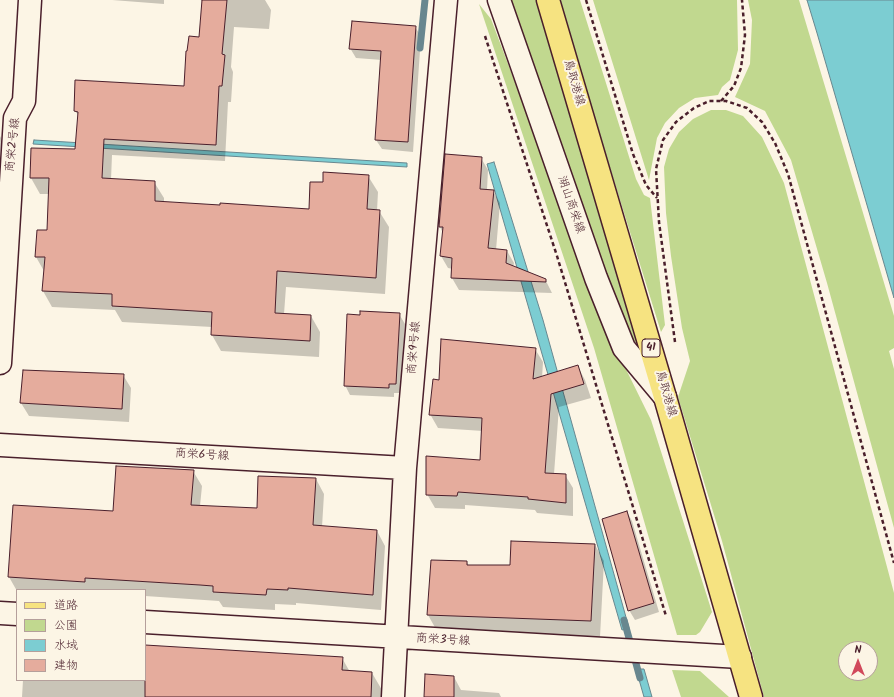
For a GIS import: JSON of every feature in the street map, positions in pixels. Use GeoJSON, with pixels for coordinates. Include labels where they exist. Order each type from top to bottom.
{"type":"FeatureCollection","features":[{"type":"Feature","properties":{"kind":"main road","name":"鳥取港線"},"geometry":{"type":"LineString","coordinates":[[548,0],[659,373],[751,697]]}},
{"type":"Feature","properties":{"kind":"street","name":"商栄2号線"},"geometry":{"type":"LineString","coordinates":[[0,363],[2,276],[15,118],[24,101],[30,0]]}},
{"type":"Feature","properties":{"kind":"street","name":"商栄9号線"},"geometry":{"type":"LineString","coordinates":[[393,697],[405,468],[446,0]]}},
{"type":"Feature","properties":{"kind":"street","name":"湖山商栄線"},"geometry":{"type":"LineString","coordinates":[[499,0],[596,278],[624,348],[665,396]]}},
{"type":"Feature","properties":{"kind":"street","name":"商栄6号線"},"geometry":{"type":"LineString","coordinates":[[0,445],[405,468]]}},
{"type":"Feature","properties":{"kind":"street"},"geometry":{"type":"LineString","coordinates":[[0,613],[16,614]]}},
{"type":"Feature","properties":{"kind":"street","name":"商栄3号線"},"geometry":{"type":"LineString","coordinates":[[146,622],[395,638],[740,657]]}},
{"type":"Feature","properties":{"kind":"path"},"geometry":{"type":"LineString","coordinates":[[586,0],[633,154],[646,185],[657,198]]}},
{"type":"Feature","properties":{"kind":"path"},"geometry":{"type":"LineString","coordinates":[[721,101],[734,86],[741,68],[745,35],[742,0]]}},
{"type":"Feature","properties":{"kind":"path"},"geometry":{"type":"LineString","coordinates":[[483,29],[557,256],[666,616]]}},
{"type":"Feature","properties":{"kind":"path"},"geometry":{"type":"LineString","coordinates":[[659,373],[673,355],[675,339],[659,222],[656,170],[664,140],[676,122],[694,108],[709,101],[726,101],[747,108],[762,122],[775,143],[788,174],[894,563]]}},
{"type":"Feature","properties":{"kind":"green space"},"geometry":{"type":"Polygon","coordinates":[[[509,0],[536,0],[590,183],[641,347],[630,337],[609,290],[509,0]]]}},
{"type":"Feature","properties":{"kind":"green space"},"geometry":{"type":"Polygon","coordinates":[[[558,0],[580,0],[636,179],[644,195],[650,198],[665,325],[661,332],[558,0]]]}},
{"type":"Feature","properties":{"kind":"green space"},"geometry":{"type":"Polygon","coordinates":[[[593,0],[737,0],[738,50],[730,80],[722,87],[718,95],[695,98],[679,108],[665,123],[657,138],[649,180],[593,0]]]}},
{"type":"Feature","properties":{"kind":"green space"},"geometry":{"type":"Polygon","coordinates":[[[748,0],[799,0],[894,316],[894,348],[889,351],[894,369],[894,528],[827,283],[791,160],[765,111],[735,97],[750,64],[752,20],[748,0]]]}},
{"type":"Feature","properties":{"kind":"green space"},"geometry":{"type":"Polygon","coordinates":[[[479,4],[491,19],[615,347],[651,420],[712,612],[700,632],[696,635],[677,635],[594,348],[479,4]]]}},
{"type":"Feature","properties":{"kind":"green space"},"geometry":{"type":"Polygon","coordinates":[[[711,110],[726,110],[743,116],[762,137],[784,183],[894,593],[894,697],[764,697],[722,541],[678,397],[690,361],[682,328],[671,256],[666,213],[664,167],[669,149],[679,132],[693,119],[711,110]]]}},
{"type":"Feature","properties":{"kind":"green space"},"geometry":{"type":"Polygon","coordinates":[[[672,670],[700,671],[729,697],[681,697],[672,670]]]}},
{"type":"Feature","properties":{"kind":"water"},"geometry":{"type":"Polygon","coordinates":[[[807,0],[894,0],[894,298],[817,33],[807,0]]]}},
{"type":"Feature","properties":{"kind":"water"},"geometry":{"type":"Polygon","coordinates":[[[34,140],[407,163],[407,167],[33,144],[34,140]]]}},
{"type":"Feature","properties":{"kind":"water"},"geometry":{"type":"Polygon","coordinates":[[[494,162],[543,320],[629,628],[622,630],[487,164],[494,162]]]}},
{"type":"Feature","properties":{"kind":"water"},"geometry":{"type":"Polygon","coordinates":[[[636,669],[644,669],[652,697],[644,697],[636,669]]]}},
{"type":"Feature","properties":{"kind":"building"},"geometry":{"type":"Polygon","coordinates":[[[202,0],[227,0],[222,54],[225,55],[222,86],[219,86],[216,145],[104,139],[102,178],[155,181],[155,201],[220,205],[220,203],[309,209],[310,182],[323,182],[323,172],[369,175],[367,209],[380,210],[376,278],[277,271],[275,313],[311,315],[310,341],[211,335],[212,312],[112,306],[112,294],[42,291],[45,257],[35,257],[37,230],[47,230],[49,178],[30,178],[31,148],[75,149],[78,112],[74,111],[75,80],[184,86],[186,51],[189,36],[199,37],[202,0]]]}},
{"type":"Feature","properties":{"kind":"building"},"geometry":{"type":"Polygon","coordinates":[[[352,21],[416,26],[408,142],[375,140],[381,51],[349,49],[352,21]]]}},
{"type":"Feature","properties":{"kind":"building"},"geometry":{"type":"Polygon","coordinates":[[[445,154],[482,157],[480,189],[494,190],[488,248],[507,250],[506,263],[546,279],[546,282],[451,278],[452,258],[440,256],[443,227],[439,227],[445,154]]]}},
{"type":"Feature","properties":{"kind":"building"},"geometry":{"type":"Polygon","coordinates":[[[360,311],[400,313],[396,384],[389,384],[389,388],[344,386],[347,314],[360,315],[360,311]]]}},
{"type":"Feature","properties":{"kind":"building"},"geometry":{"type":"Polygon","coordinates":[[[441,339],[536,348],[533,379],[578,365],[584,384],[551,394],[545,473],[566,474],[566,503],[528,499],[528,497],[458,492],[457,496],[426,495],[426,456],[480,460],[482,418],[429,415],[433,379],[439,380],[441,339]]]}},
{"type":"Feature","properties":{"kind":"building"},"geometry":{"type":"Polygon","coordinates":[[[23,370],[124,374],[122,409],[20,403],[23,370]]]}},
{"type":"Feature","properties":{"kind":"building"},"geometry":{"type":"Polygon","coordinates":[[[116,466],[194,470],[191,505],[257,508],[258,476],[316,478],[313,525],[377,530],[373,595],[288,588],[288,590],[267,589],[266,595],[213,592],[213,586],[200,585],[85,578],[85,582],[8,577],[13,505],[113,511],[116,466]]]}},
{"type":"Feature","properties":{"kind":"building"},"geometry":{"type":"Polygon","coordinates":[[[627,511],[654,603],[628,611],[602,519],[627,511]]]}},
{"type":"Feature","properties":{"kind":"building"},"geometry":{"type":"Polygon","coordinates":[[[511,541],[595,544],[591,621],[427,615],[431,560],[467,561],[467,565],[510,565],[511,541]]]}},
{"type":"Feature","properties":{"kind":"building"},"geometry":{"type":"Polygon","coordinates":[[[146,645],[343,657],[342,670],[372,672],[371,697],[145,697],[146,645]]]}},
{"type":"Feature","properties":{"kind":"building"},"geometry":{"type":"Polygon","coordinates":[[[425,674],[454,676],[454,697],[424,697],[425,674]]]}},
{"type":"Feature","properties":{"kind":"waterway"},"geometry":{"type":"LineString","coordinates":[[420,48],[425,0]]}},
{"type":"Feature","properties":{"kind":"waterway"},"geometry":{"type":"LineString","coordinates":[[624,620],[640,678]]}}]}
